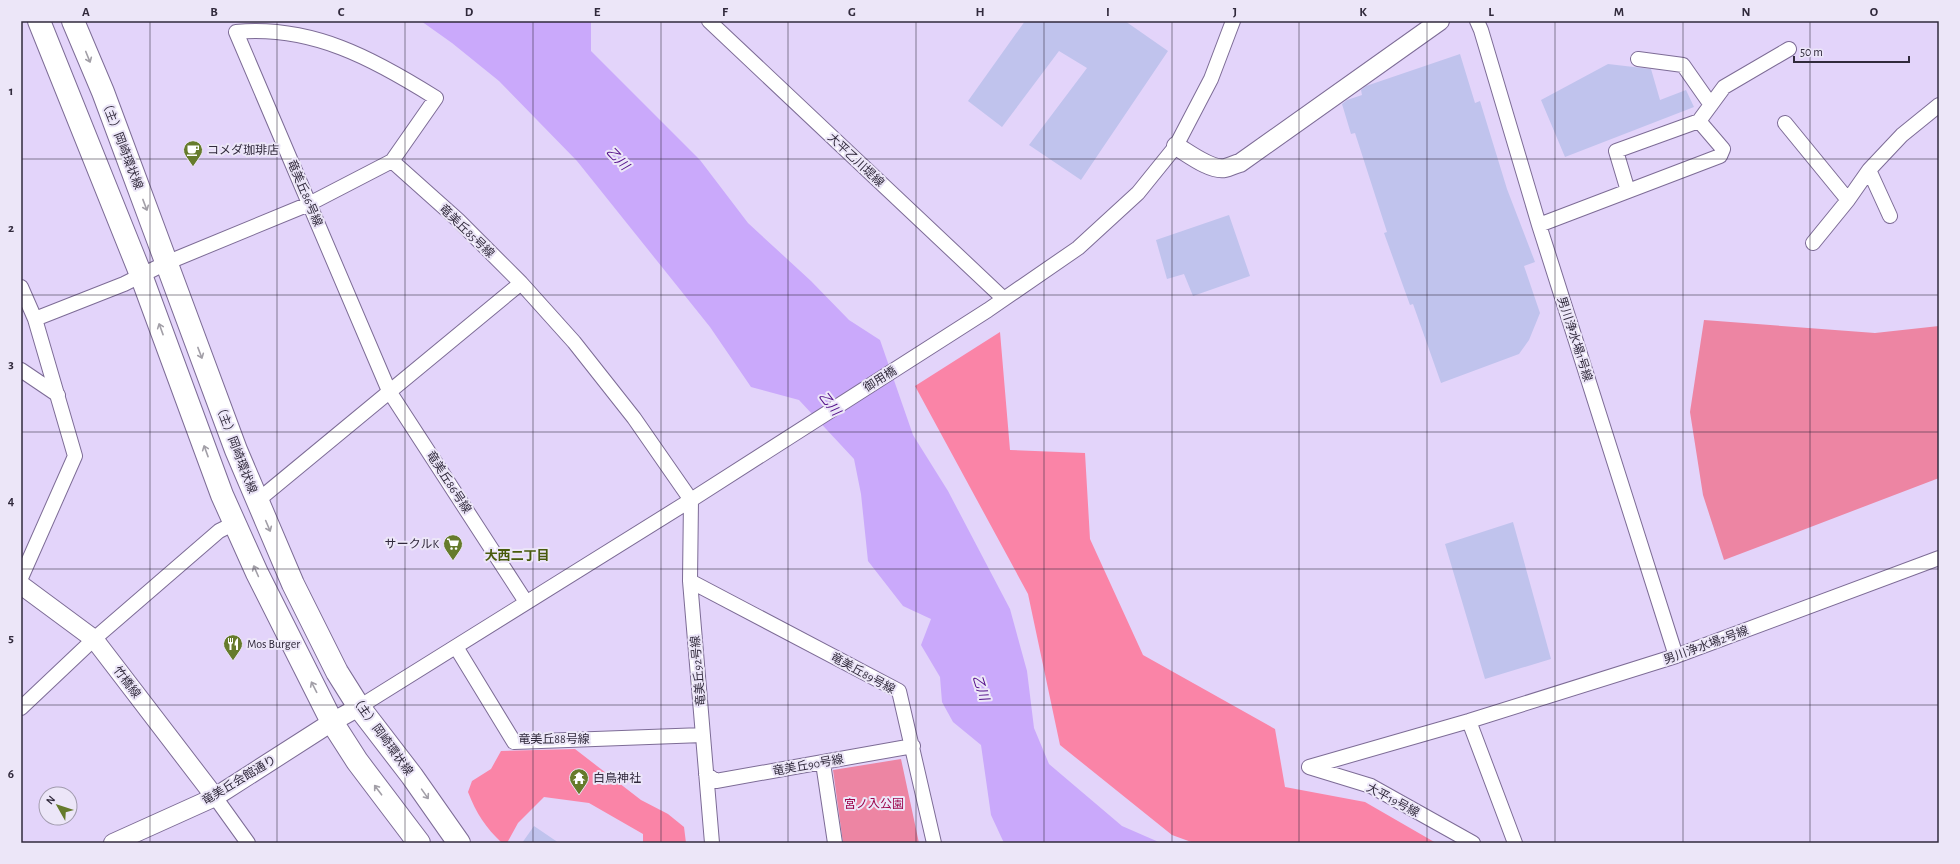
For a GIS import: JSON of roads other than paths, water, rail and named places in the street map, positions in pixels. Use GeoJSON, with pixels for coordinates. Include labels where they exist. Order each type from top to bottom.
{"type":"FeatureCollection","features":[{"type":"Feature","properties":{"kind":"main road"},"geometry":{"type":"LineString","coordinates":[[39,21],[141,275],[222,495],[236,523],[257,573],[332,722],[361,766],[419,843]]}},
{"type":"Feature","properties":{"kind":"main road","name":"（主）岡崎環状線"},"geometry":{"type":"LineString","coordinates":[[73,21],[102,92],[257,501],[293,584],[337,672],[359,707],[412,776],[459,843]]}},
{"type":"Feature","properties":{"kind":"street","name":"大平乙川堤線"},"geometry":{"type":"LineString","coordinates":[[709,21],[1004,299]]}},
{"type":"Feature","properties":{"kind":"street","name":"御用橋"},"geometry":{"type":"LineString","coordinates":[[359,707],[691,500],[1004,299],[1078,248],[1138,193],[1176,146],[1211,80],[1233,21]]}},
{"type":"Feature","properties":{"kind":"street"},"geometry":{"type":"LineString","coordinates":[[1176,146],[1203,162],[1218,168],[1224,168],[1240,163],[1440,21]]}},
{"type":"Feature","properties":{"kind":"street","name":"男川浄水場1号線"},"geometry":{"type":"LineString","coordinates":[[1476,21],[1481,30],[1539,225],[1676,656]]}},
{"type":"Feature","properties":{"kind":"street","name":"竜美丘86号線"},"geometry":{"type":"LineString","coordinates":[[392,161],[436,98],[364,56],[322,40],[260,30],[236,32],[389,391],[526,602]]}},
{"type":"Feature","properties":{"kind":"street"},"geometry":{"type":"LineString","coordinates":[[1628,191],[1616,151],[1699,121],[1724,88],[1789,49]]}},
{"type":"Feature","properties":{"kind":"street"},"geometry":{"type":"LineString","coordinates":[[1638,59],[1684,65],[1711,106]]}},
{"type":"Feature","properties":{"kind":"street"},"geometry":{"type":"LineString","coordinates":[[1813,243],[1848,200],[1869,170],[1902,134],[1939,104]]}},
{"type":"Feature","properties":{"kind":"street"},"geometry":{"type":"LineString","coordinates":[[1539,225],[1720,156],[1723,149],[1699,121]]}},
{"type":"Feature","properties":{"kind":"street"},"geometry":{"type":"LineString","coordinates":[[1785,123],[1848,200]]}},
{"type":"Feature","properties":{"kind":"street"},"geometry":{"type":"LineString","coordinates":[[35,319],[124,284],[166,263],[309,204],[392,161]]}},
{"type":"Feature","properties":{"kind":"street","name":"竜美丘85号線"},"geometry":{"type":"LineString","coordinates":[[392,161],[458,220],[521,283],[574,342],[634,418],[691,500]]}},
{"type":"Feature","properties":{"kind":"street"},"geometry":{"type":"LineString","coordinates":[[1869,170],[1890,216]]}},
{"type":"Feature","properties":{"kind":"street"},"geometry":{"type":"LineString","coordinates":[[257,501],[521,283]]}},
{"type":"Feature","properties":{"kind":"street"},"geometry":{"type":"LineString","coordinates":[[21,287],[35,319],[75,456],[21,578]]}},
{"type":"Feature","properties":{"kind":"street"},"geometry":{"type":"LineString","coordinates":[[21,370],[58,395]]}},
{"type":"Feature","properties":{"kind":"street","name":"竜美丘92号線"},"geometry":{"type":"LineString","coordinates":[[691,500],[690,581],[712,843]]}},
{"type":"Feature","properties":{"kind":"street"},"geometry":{"type":"LineString","coordinates":[[21,708],[94,640],[219,531],[236,523]]}},
{"type":"Feature","properties":{"kind":"street","name":"男川浄水場2号線"},"geometry":{"type":"LineString","coordinates":[[1309,767],[1469,721],[1676,656],[1939,558]]}},
{"type":"Feature","properties":{"kind":"street","name":"竜美丘89号線"},"geometry":{"type":"LineString","coordinates":[[690,581],[899,691],[913,746],[934,843]]}},
{"type":"Feature","properties":{"kind":"street","name":"竹橋線"},"geometry":{"type":"LineString","coordinates":[[21,585],[94,640],[215,797]]}},
{"type":"Feature","properties":{"kind":"street","name":"竜美丘88号線"},"geometry":{"type":"LineString","coordinates":[[456,647],[514,742],[703,735]]}},
{"type":"Feature","properties":{"kind":"street","name":"竜美丘会館通り"},"geometry":{"type":"LineString","coordinates":[[112,843],[215,797],[332,722],[359,707]]}},
{"type":"Feature","properties":{"kind":"street"},"geometry":{"type":"LineString","coordinates":[[1469,721],[1515,843]]}},
{"type":"Feature","properties":{"kind":"street","name":"竜美丘90号線"},"geometry":{"type":"LineString","coordinates":[[706,774],[716,781],[913,746]]}},
{"type":"Feature","properties":{"kind":"street"},"geometry":{"type":"LineString","coordinates":[[824,763],[835,843]]}},
{"type":"Feature","properties":{"kind":"street","name":"大平19号線"},"geometry":{"type":"LineString","coordinates":[[1309,767],[1371,786],[1473,843]]}},
{"type":"Feature","properties":{"kind":"street"},"geometry":{"type":"LineString","coordinates":[[215,797],[248,843]]}},
{"type":"Feature","properties":{"kind":"water","name":"乙川"},"geometry":{"type":"Polygon","coordinates":[[[421,21],[591,21],[591,51],[700,160],[748,223],[811,281],[849,320],[880,340],[913,435],[948,491],[1010,609],[1027,671],[1034,728],[1049,764],[1122,826],[1161,843],[1004,843],[991,815],[981,745],[953,722],[942,702],[940,677],[921,645],[931,619],[903,606],[868,561],[861,494],[854,459],[799,400],[751,387],[710,327],[577,161],[499,81],[452,43],[421,21]]]}},
{"type":"Feature","properties":{"kind":"place","name":"コメダ珈琲店"},"geometry":{"type":"Point","coordinates":[193,167]}},
{"type":"Feature","properties":{"kind":"place","name":"サークルK"},"geometry":{"type":"Point","coordinates":[453,561]}},
{"type":"Feature","properties":{"kind":"place","name":"Mos Burger"},"geometry":{"type":"Point","coordinates":[233,661]}},
{"type":"Feature","properties":{"kind":"place","name":"白鳥神社"},"geometry":{"type":"Point","coordinates":[579,795]}},
{"type":"Feature","properties":{"kind":"district","name":"大西二丁目"},"geometry":{"type":"Point","coordinates":[517,556]}},
{"type":"Feature","properties":{"kind":"park label","name":"宮ノ入公園"},"geometry":{"type":"Point","coordinates":[874,804]}}]}
